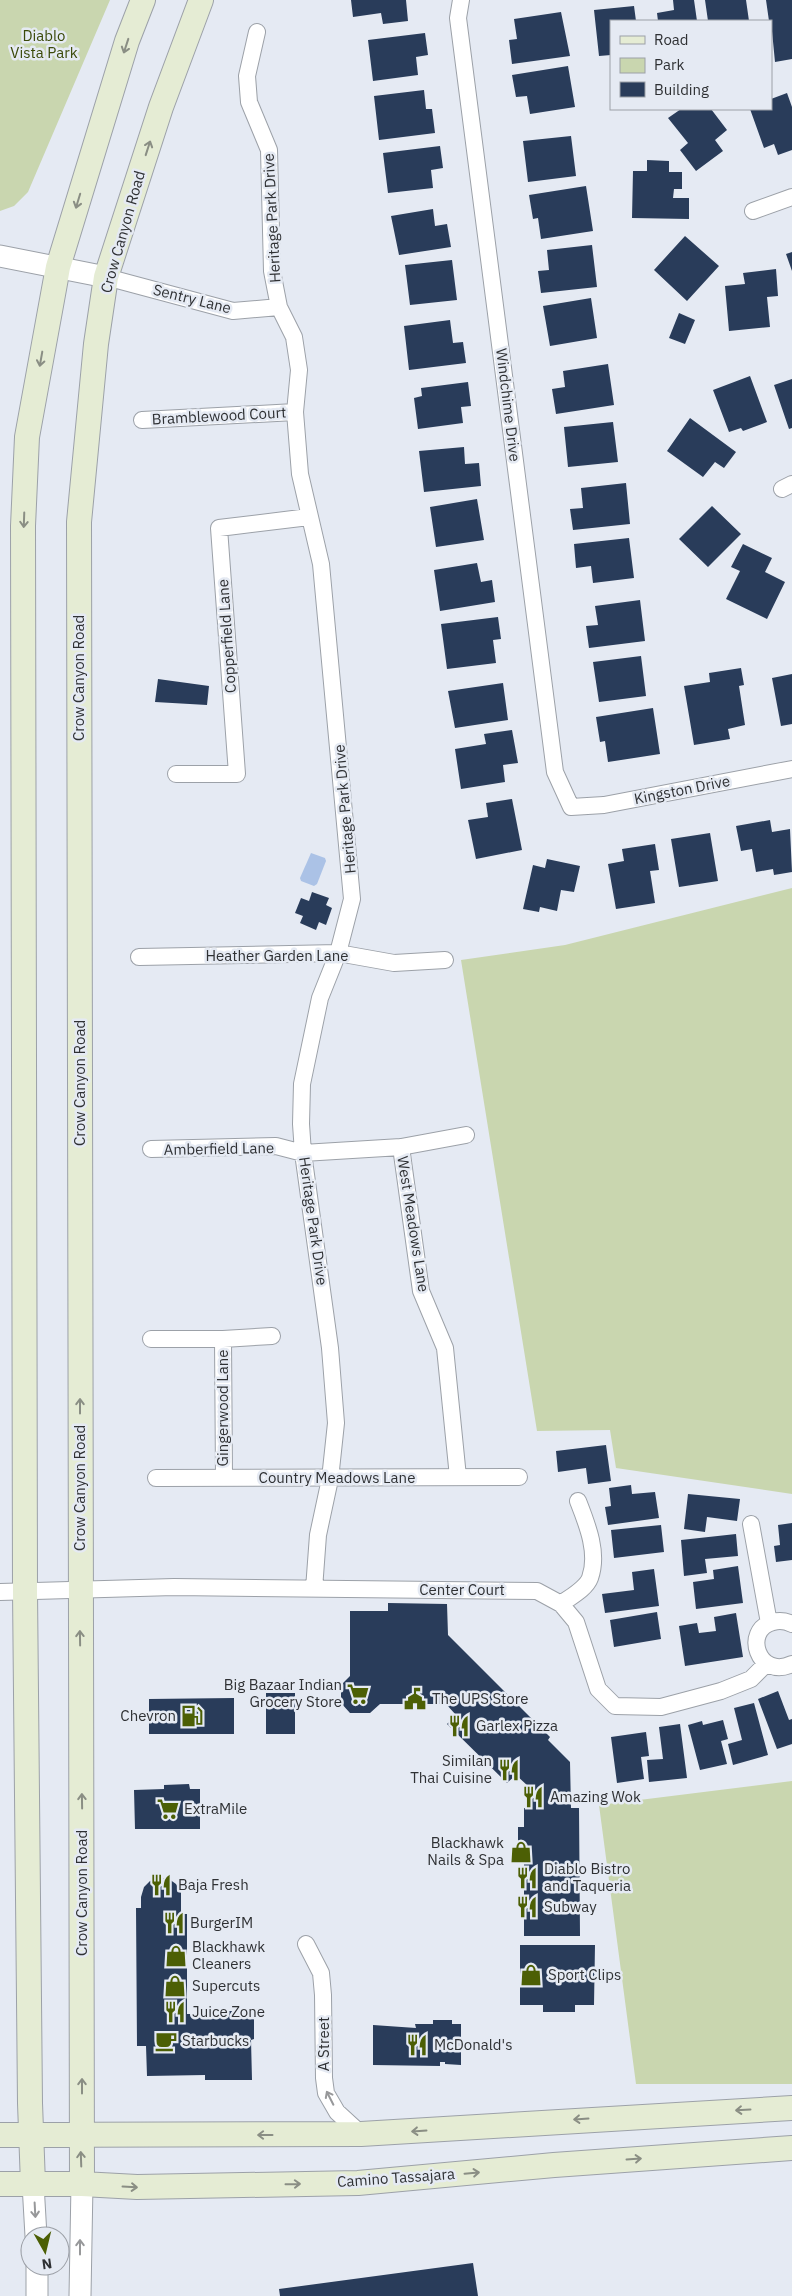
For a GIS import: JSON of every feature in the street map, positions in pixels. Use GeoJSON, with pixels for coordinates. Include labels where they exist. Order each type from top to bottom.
{"type":"FeatureCollection","features":[{"type":"Feature","properties":{"kind":"main road"},"geometry":{"type":"LineString","coordinates":[[33,2184],[30,2135],[25,1591],[23,526],[28,437],[58,267],[127,41],[143,0]]}},
{"type":"Feature","properties":{"kind":"main road","name":"Crow Canyon Road"},"geometry":{"type":"LineString","coordinates":[[82,2184],[80,2135],[82,1857],[79,522],[96,344],[106,277],[161,108],[201,0]]}},
{"type":"Feature","properties":{"kind":"main road"},"geometry":{"type":"LineString","coordinates":[[0,2135],[361,2134],[792,2108]]}},
{"type":"Feature","properties":{"kind":"main road","name":"Camino Tassajara"},"geometry":{"type":"LineString","coordinates":[[0,2184],[82,2184],[136,2187],[358,2183],[554,2165],[792,2148]]}},
{"type":"Feature","properties":{"kind":"street","name":"Windchime Drive"},"geometry":{"type":"LineString","coordinates":[[461,0],[458,18],[555,772],[571,807]]}},
{"type":"Feature","properties":{"kind":"street","name":"Heritage Park Drive"},"geometry":{"type":"LineString","coordinates":[[257,32],[247,76],[249,102],[269,150],[272,271],[279,307],[294,337],[299,370],[296,412],[300,474],[321,564],[352,899],[338,953],[320,998],[302,1084],[301,1124],[303,1153],[330,1348],[336,1424],[330,1479],[318,1535],[314,1589]]}},
{"type":"Feature","properties":{"kind":"street"},"geometry":{"type":"LineString","coordinates":[[753,211],[792,197]]}},
{"type":"Feature","properties":{"kind":"street"},"geometry":{"type":"LineString","coordinates":[[0,256],[106,277]]}},
{"type":"Feature","properties":{"kind":"street","name":"Sentry Lane"},"geometry":{"type":"LineString","coordinates":[[106,277],[233,311],[279,307]]}},
{"type":"Feature","properties":{"kind":"street","name":"Bramblewood Court"},"geometry":{"type":"LineString","coordinates":[[142,420],[296,412]]}},
{"type":"Feature","properties":{"kind":"street","name":"Copperfield Lane"},"geometry":{"type":"LineString","coordinates":[[176,774],[237,774],[219,528],[309,517]]}},
{"type":"Feature","properties":{"kind":"street","name":"Kingston Drive"},"geometry":{"type":"LineString","coordinates":[[571,807],[604,805],[792,769]]}},
{"type":"Feature","properties":{"kind":"street","name":"Heather Garden Lane"},"geometry":{"type":"LineString","coordinates":[[139,956],[338,953],[394,963],[445,960]]}},
{"type":"Feature","properties":{"kind":"street","name":"Amberfield Lane"},"geometry":{"type":"LineString","coordinates":[[151,1149],[276,1146],[303,1153],[401,1147],[466,1135]]}},
{"type":"Feature","properties":{"kind":"street","name":"West Meadows Lane"},"geometry":{"type":"LineString","coordinates":[[401,1147],[421,1291],[445,1348],[458,1477]]}},
{"type":"Feature","properties":{"kind":"street"},"geometry":{"type":"LineString","coordinates":[[151,1339],[223,1339],[272,1336]]}},
{"type":"Feature","properties":{"kind":"street","name":"Gingerwood Lane"},"geometry":{"type":"LineString","coordinates":[[223,1339],[224,1478]]}},
{"type":"Feature","properties":{"kind":"street","name":"Country Meadows Lane"},"geometry":{"type":"LineString","coordinates":[[156,1478],[519,1477]]}},
{"type":"Feature","properties":{"kind":"street"},"geometry":{"type":"LineString","coordinates":[[561,1604],[579,1591],[590,1579],[593,1562],[590,1531],[578,1501]]}},
{"type":"Feature","properties":{"kind":"street"},"geometry":{"type":"LineString","coordinates":[[751,1524],[769,1623]]}},
{"type":"Feature","properties":{"kind":"street","name":"Center Court"},"geometry":{"type":"LineString","coordinates":[[0,1592],[174,1587],[537,1590],[561,1604],[576,1622],[598,1689],[615,1706],[661,1708],[721,1691],[751,1679],[766,1664]]}},
{"type":"Feature","properties":{"kind":"street"},"geometry":{"type":"LineString","coordinates":[[792,1624],[779,1620],[769,1623],[762,1629],[757,1638],[756,1648],[759,1657],[766,1664],[776,1668],[792,1664]]}},
{"type":"Feature","properties":{"kind":"street","name":"A Street"},"geometry":{"type":"LineString","coordinates":[[306,1944],[321,1973],[326,2093],[337,2112],[361,2134]]}},
{"type":"Feature","properties":{"kind":"street"},"geometry":{"type":"LineString","coordinates":[[33,2184],[35,2226]]}},
{"type":"Feature","properties":{"kind":"street"},"geometry":{"type":"LineString","coordinates":[[80,2296],[82,2184]]}},
{"type":"Feature","properties":{"kind":"street"},"geometry":{"type":"LineString","coordinates":[[37,2276],[37,2296]]}},
{"type":"Feature","properties":{"kind":"green space","name":"Diablo Vista Park"},"geometry":{"type":"Polygon","coordinates":[[[0,0],[110,0],[28,192],[14,206],[0,211],[0,0]]]}},
{"type":"Feature","properties":{"kind":"green space"},"geometry":{"type":"Polygon","coordinates":[[[792,888],[792,1494],[616,1468],[610,1430],[537,1431],[461,960],[565,945],[792,888]]]}},
{"type":"Feature","properties":{"kind":"green space"},"geometry":{"type":"Polygon","coordinates":[[[792,1781],[792,2084],[636,2084],[599,1805],[792,1781]]]}},
{"type":"Feature","properties":{"kind":"water"},"geometry":{"type":"Polygon","coordinates":[[[311,853],[325,858],[326,861],[317,884],[314,886],[301,881],[300,878],[311,853]]]}},
{"type":"Feature","properties":{"kind":"building"},"geometry":{"type":"Polygon","coordinates":[[[351,0],[406,0],[408,21],[383,24],[381,13],[353,17],[351,0]]]}},
{"type":"Feature","properties":{"kind":"building"},"geometry":{"type":"Polygon","coordinates":[[[673,0],[694,0],[697,20],[658,20],[657,13],[674,10],[673,0]]]}},
{"type":"Feature","properties":{"kind":"building"},"geometry":{"type":"Polygon","coordinates":[[[705,0],[746,0],[749,20],[708,20],[705,0]]]}},
{"type":"Feature","properties":{"kind":"building"},"geometry":{"type":"Polygon","coordinates":[[[766,0],[792,0],[792,59],[775,62],[772,20],[769,20],[766,0]]]}},
{"type":"Feature","properties":{"kind":"building"},"geometry":{"type":"Polygon","coordinates":[[[634,6],[636,20],[610,20],[610,55],[599,56],[594,10],[634,6]]]}},
{"type":"Feature","properties":{"kind":"building"},"geometry":{"type":"Polygon","coordinates":[[[561,12],[570,56],[512,64],[509,40],[517,39],[514,19],[561,12]]]}},
{"type":"Feature","properties":{"kind":"building"},"geometry":{"type":"Polygon","coordinates":[[[425,33],[428,55],[416,57],[418,75],[373,81],[368,40],[425,33]]]}},
{"type":"Feature","properties":{"kind":"building"},"geometry":{"type":"Polygon","coordinates":[[[568,66],[575,107],[530,114],[527,96],[516,97],[512,75],[568,66]]]}},
{"type":"Feature","properties":{"kind":"building"},"geometry":{"type":"Polygon","coordinates":[[[424,90],[426,109],[432,109],[435,133],[379,140],[374,96],[424,90]]]}},
{"type":"Feature","properties":{"kind":"building"},"geometry":{"type":"Polygon","coordinates":[[[787,93],[792,107],[792,150],[778,155],[774,144],[764,148],[750,110],[772,110],[772,99],[787,93]]]}},
{"type":"Feature","properties":{"kind":"building"},"geometry":{"type":"Polygon","coordinates":[[[680,110],[712,110],[727,130],[715,140],[723,151],[696,171],[680,150],[688,143],[668,118],[680,110]]]}},
{"type":"Feature","properties":{"kind":"building"},"geometry":{"type":"Polygon","coordinates":[[[571,136],[576,176],[528,182],[523,141],[571,136]]]}},
{"type":"Feature","properties":{"kind":"building"},"geometry":{"type":"Polygon","coordinates":[[[440,146],[443,168],[431,170],[433,188],[388,193],[383,153],[440,146]]]}},
{"type":"Feature","properties":{"kind":"building"},"geometry":{"type":"Polygon","coordinates":[[[647,160],[669,161],[669,172],[682,172],[682,189],[674,189],[673,198],[689,198],[689,219],[632,218],[633,171],[647,171],[647,160]]]}},
{"type":"Feature","properties":{"kind":"building"},"geometry":{"type":"Polygon","coordinates":[[[586,186],[593,231],[541,239],[538,218],[533,219],[529,195],[586,186]]]}},
{"type":"Feature","properties":{"kind":"building"},"geometry":{"type":"Polygon","coordinates":[[[433,209],[435,226],[447,224],[451,247],[399,255],[391,216],[433,209]]]}},
{"type":"Feature","properties":{"kind":"building"},"geometry":{"type":"Polygon","coordinates":[[[685,236],[719,266],[687,301],[654,270],[685,236]]]}},
{"type":"Feature","properties":{"kind":"building"},"geometry":{"type":"Polygon","coordinates":[[[592,245],[597,287],[541,293],[538,271],[549,270],[547,250],[592,245]]]}},
{"type":"Feature","properties":{"kind":"building"},"geometry":{"type":"Polygon","coordinates":[[[792,252],[792,271],[786,254],[792,252]]]}},
{"type":"Feature","properties":{"kind":"building"},"geometry":{"type":"Polygon","coordinates":[[[452,260],[457,300],[410,305],[405,265],[452,260]]]}},
{"type":"Feature","properties":{"kind":"building"},"geometry":{"type":"Polygon","coordinates":[[[776,269],[778,296],[767,297],[770,327],[729,331],[725,286],[745,284],[743,273],[776,269]]]}},
{"type":"Feature","properties":{"kind":"building"},"geometry":{"type":"Polygon","coordinates":[[[591,298],[597,338],[550,346],[543,306],[591,298]]]}},
{"type":"Feature","properties":{"kind":"building"},"geometry":{"type":"Polygon","coordinates":[[[679,313],[695,320],[685,344],[669,338],[679,313]]]}},
{"type":"Feature","properties":{"kind":"building"},"geometry":{"type":"Polygon","coordinates":[[[450,320],[453,343],[463,342],[466,363],[409,370],[404,326],[450,320]]]}},
{"type":"Feature","properties":{"kind":"building"},"geometry":{"type":"Polygon","coordinates":[[[608,364],[614,405],[556,414],[552,389],[565,387],[563,371],[608,364]]]}},
{"type":"Feature","properties":{"kind":"building"},"geometry":{"type":"Polygon","coordinates":[[[750,376],[767,422],[743,431],[741,428],[729,432],[713,390],[750,376]]]}},
{"type":"Feature","properties":{"kind":"building"},"geometry":{"type":"Polygon","coordinates":[[[792,379],[792,428],[789,429],[774,385],[792,379]]]}},
{"type":"Feature","properties":{"kind":"building"},"geometry":{"type":"Polygon","coordinates":[[[468,382],[471,406],[461,407],[463,423],[418,429],[414,398],[422,396],[421,388],[468,382]]]}},
{"type":"Feature","properties":{"kind":"building"},"geometry":{"type":"Polygon","coordinates":[[[690,418],[736,452],[724,468],[715,462],[703,477],[667,451],[690,418]]]}},
{"type":"Feature","properties":{"kind":"building"},"geometry":{"type":"Polygon","coordinates":[[[613,422],[618,462],[568,467],[564,427],[613,422]]]}},
{"type":"Feature","properties":{"kind":"building"},"geometry":{"type":"Polygon","coordinates":[[[464,447],[465,464],[479,463],[481,486],[424,492],[419,451],[464,447]]]}},
{"type":"Feature","properties":{"kind":"building"},"geometry":{"type":"Polygon","coordinates":[[[626,483],[630,524],[573,530],[570,509],[583,508],[581,488],[626,483]]]}},
{"type":"Feature","properties":{"kind":"building"},"geometry":{"type":"Polygon","coordinates":[[[477,499],[484,540],[436,547],[430,507],[477,499]]]}},
{"type":"Feature","properties":{"kind":"building"},"geometry":{"type":"Polygon","coordinates":[[[712,506],[741,534],[708,567],[679,539],[712,506]]]}},
{"type":"Feature","properties":{"kind":"building"},"geometry":{"type":"Polygon","coordinates":[[[629,538],[634,578],[593,583],[591,566],[576,568],[574,544],[629,538]]]}},
{"type":"Feature","properties":{"kind":"building"},"geometry":{"type":"Polygon","coordinates":[[[743,544],[772,558],[765,572],[785,582],[767,619],[726,599],[740,571],[731,567],[743,544]]]}},
{"type":"Feature","properties":{"kind":"building"},"geometry":{"type":"Polygon","coordinates":[[[477,563],[481,582],[492,580],[495,602],[440,611],[434,570],[477,563]]]}},
{"type":"Feature","properties":{"kind":"building"},"geometry":{"type":"Polygon","coordinates":[[[640,600],[645,641],[589,648],[586,626],[598,625],[595,606],[640,600]]]}},
{"type":"Feature","properties":{"kind":"building"},"geometry":{"type":"Polygon","coordinates":[[[498,617],[501,639],[493,640],[496,663],[447,669],[441,624],[498,617]]]}},
{"type":"Feature","properties":{"kind":"building"},"geometry":{"type":"Polygon","coordinates":[[[641,656],[646,696],[599,702],[593,662],[641,656]]]}},
{"type":"Feature","properties":{"kind":"building"},"geometry":{"type":"Polygon","coordinates":[[[741,668],[744,685],[739,686],[745,725],[728,729],[730,739],[694,745],[684,686],[710,682],[709,673],[741,668]]]}},
{"type":"Feature","properties":{"kind":"building"},"geometry":{"type":"Polygon","coordinates":[[[792,674],[792,724],[781,726],[772,678],[792,674]]]}},
{"type":"Feature","properties":{"kind":"building"},"geometry":{"type":"Polygon","coordinates":[[[158,679],[209,686],[207,705],[155,702],[158,679]]]}},
{"type":"Feature","properties":{"kind":"building"},"geometry":{"type":"Polygon","coordinates":[[[503,683],[508,720],[455,728],[448,691],[503,683]]]}},
{"type":"Feature","properties":{"kind":"building"},"geometry":{"type":"Polygon","coordinates":[[[653,708],[660,754],[608,762],[605,741],[600,742],[596,717],[653,708]]]}},
{"type":"Feature","properties":{"kind":"building"},"geometry":{"type":"Polygon","coordinates":[[[512,730],[518,763],[503,765],[505,782],[461,789],[455,749],[486,744],[484,734],[512,730]]]}},
{"type":"Feature","properties":{"kind":"building"},"geometry":{"type":"Polygon","coordinates":[[[512,799],[522,850],[476,859],[468,820],[488,817],[486,803],[512,799]]]}},
{"type":"Feature","properties":{"kind":"building"},"geometry":{"type":"Polygon","coordinates":[[[770,820],[772,832],[790,829],[792,872],[774,875],[773,869],[756,872],[752,849],[741,851],[736,826],[770,820]]]}},
{"type":"Feature","properties":{"kind":"building"},"geometry":{"type":"Polygon","coordinates":[[[710,833],[718,881],[679,887],[671,839],[710,833]]]}},
{"type":"Feature","properties":{"kind":"building"},"geometry":{"type":"Polygon","coordinates":[[[655,844],[659,870],[650,871],[655,903],[616,909],[608,864],[624,861],[622,849],[655,844]]]}},
{"type":"Feature","properties":{"kind":"building"},"geometry":{"type":"Polygon","coordinates":[[[547,859],[580,866],[574,892],[561,890],[557,911],[540,907],[539,912],[523,909],[533,865],[545,868],[547,859]]]}},
{"type":"Feature","properties":{"kind":"building"},"geometry":{"type":"Polygon","coordinates":[[[312,892],[329,898],[326,905],[332,908],[326,925],[319,922],[316,930],[300,923],[303,916],[295,913],[301,898],[309,901],[312,892]]]}},
{"type":"Feature","properties":{"kind":"building"},"geometry":{"type":"Polygon","coordinates":[[[606,1445],[611,1481],[588,1484],[586,1468],[558,1472],[556,1451],[606,1445]]]}},
{"type":"Feature","properties":{"kind":"building"},"geometry":{"type":"Polygon","coordinates":[[[631,1485],[632,1494],[655,1492],[659,1518],[608,1525],[605,1507],[611,1506],[609,1488],[631,1485]]]}},
{"type":"Feature","properties":{"kind":"building"},"geometry":{"type":"Polygon","coordinates":[[[688,1494],[740,1499],[737,1521],[707,1517],[705,1532],[684,1529],[688,1494]]]}},
{"type":"Feature","properties":{"kind":"building"},"geometry":{"type":"Polygon","coordinates":[[[792,1523],[792,1560],[776,1562],[774,1546],[780,1545],[778,1525],[792,1523]]]}},
{"type":"Feature","properties":{"kind":"building"},"geometry":{"type":"Polygon","coordinates":[[[661,1525],[664,1552],[614,1558],[611,1530],[661,1525]]]}},
{"type":"Feature","properties":{"kind":"building"},"geometry":{"type":"Polygon","coordinates":[[[736,1534],[738,1556],[705,1559],[707,1573],[684,1576],[681,1540],[736,1534]]]}},
{"type":"Feature","properties":{"kind":"building"},"geometry":{"type":"Polygon","coordinates":[[[738,1566],[743,1603],[696,1609],[693,1582],[714,1579],[713,1570],[738,1566]]]}},
{"type":"Feature","properties":{"kind":"building"},"geometry":{"type":"Polygon","coordinates":[[[654,1569],[659,1606],[605,1613],[602,1594],[634,1590],[632,1572],[654,1569]]]}},
{"type":"Feature","properties":{"kind":"building"},"geometry":{"type":"Polygon","coordinates":[[[388,1603],[447,1604],[448,1635],[550,1737],[548,1740],[570,1762],[571,1808],[579,1808],[580,1936],[524,1936],[524,1863],[518,1863],[518,1827],[524,1827],[524,1808],[528,1808],[528,1786],[516,1775],[507,1783],[447,1724],[456,1715],[446,1704],[380,1704],[370,1713],[350,1713],[341,1703],[341,1685],[350,1676],[350,1611],[388,1611],[388,1603]]]}},
{"type":"Feature","properties":{"kind":"building"},"geometry":{"type":"Polygon","coordinates":[[[657,1612],[661,1639],[614,1647],[610,1620],[657,1612]]]}},
{"type":"Feature","properties":{"kind":"building"},"geometry":{"type":"Polygon","coordinates":[[[736,1613],[743,1657],[685,1666],[679,1626],[697,1623],[699,1633],[716,1631],[714,1617],[736,1613]]]}},
{"type":"Feature","properties":{"kind":"building"},"geometry":{"type":"Polygon","coordinates":[[[778,1691],[789,1720],[792,1719],[792,1744],[777,1749],[758,1699],[778,1691]]]}},
{"type":"Feature","properties":{"kind":"building"},"geometry":{"type":"Polygon","coordinates":[[[266,1693],[295,1693],[295,1734],[266,1734],[266,1693]]]}},
{"type":"Feature","properties":{"kind":"building","name":"Chevron"},"geometry":{"type":"Polygon","coordinates":[[[234,1698],[234,1734],[149,1734],[149,1699],[234,1698]]]}},
{"type":"Feature","properties":{"kind":"building"},"geometry":{"type":"Polygon","coordinates":[[[754,1703],[768,1755],[733,1765],[728,1744],[742,1740],[734,1708],[754,1703]]]}},
{"type":"Feature","properties":{"kind":"building"},"geometry":{"type":"Polygon","coordinates":[[[723,1720],[728,1739],[721,1741],[727,1764],[700,1770],[688,1725],[702,1721],[703,1725],[723,1720]]]}},
{"type":"Feature","properties":{"kind":"building"},"geometry":{"type":"Polygon","coordinates":[[[680,1724],[687,1778],[649,1782],[647,1760],[663,1759],[659,1727],[680,1724]]]}},
{"type":"Feature","properties":{"kind":"building"},"geometry":{"type":"Polygon","coordinates":[[[646,1732],[649,1756],[641,1757],[644,1779],[617,1783],[611,1737],[646,1732]]]}},
{"type":"Feature","properties":{"kind":"building","name":"ExtraMile"},"geometry":{"type":"Polygon","coordinates":[[[189,1784],[190,1789],[200,1789],[200,1829],[135,1829],[134,1790],[164,1789],[164,1785],[189,1784]]]}},
{"type":"Feature","properties":{"kind":"building"},"geometry":{"type":"Polygon","coordinates":[[[160,1878],[169,1879],[176,1884],[181,1893],[181,1914],[187,1914],[187,2014],[225,2014],[225,2011],[254,2011],[254,2039],[251,2040],[252,2080],[205,2080],[205,2075],[147,2076],[146,2046],[137,2046],[136,1908],[141,1908],[141,1897],[144,1887],[150,1881],[160,1878]]]}},
{"type":"Feature","properties":{"kind":"building"},"geometry":{"type":"Polygon","coordinates":[[[520,1945],[595,1945],[594,2005],[575,2005],[575,2012],[543,2012],[543,2005],[520,2005],[520,1945]]]}},
{"type":"Feature","properties":{"kind":"building","name":"McDonald's"},"geometry":{"type":"Polygon","coordinates":[[[433,2020],[452,2020],[452,2024],[461,2024],[461,2065],[440,2062],[440,2066],[373,2065],[373,2025],[416,2028],[415,2024],[433,2024],[433,2020]]]}},
{"type":"Feature","properties":{"kind":"building"},"geometry":{"type":"Polygon","coordinates":[[[473,2263],[478,2296],[280,2296],[279,2289],[473,2263]]]}},
{"type":"Feature","properties":{"kind":"place","name":"Big Bazaar Indian Grocery Store"},"geometry":{"type":"Point","coordinates":[358,1694]}},
{"type":"Feature","properties":{"kind":"place","name":"The UPS Store"},"geometry":{"type":"Point","coordinates":[415,1699]}},
{"type":"Feature","properties":{"kind":"place","name":"Chevron"},"geometry":{"type":"Point","coordinates":[192,1716]}},
{"type":"Feature","properties":{"kind":"place","name":"Garlex Pizza"},"geometry":{"type":"Point","coordinates":[459,1726]}},
{"type":"Feature","properties":{"kind":"place","name":"Similan Thai Cuisine"},"geometry":{"type":"Point","coordinates":[509,1770]}},
{"type":"Feature","properties":{"kind":"place","name":"Amazing Wok"},"geometry":{"type":"Point","coordinates":[533,1797]}},
{"type":"Feature","properties":{"kind":"place","name":"ExtraMile"},"geometry":{"type":"Point","coordinates":[168,1809]}},
{"type":"Feature","properties":{"kind":"place","name":"Blackhawk Nails & Spa"},"geometry":{"type":"Point","coordinates":[521,1852]}},
{"type":"Feature","properties":{"kind":"place","name":"Diablo Bistro and Taqueria"},"geometry":{"type":"Point","coordinates":[527,1878]}},
{"type":"Feature","properties":{"kind":"place","name":"Baja Fresh"},"geometry":{"type":"Point","coordinates":[161,1885]}},
{"type":"Feature","properties":{"kind":"place","name":"Subway"},"geometry":{"type":"Point","coordinates":[527,1907]}},
{"type":"Feature","properties":{"kind":"place","name":"BurgerIM"},"geometry":{"type":"Point","coordinates":[174,1923]}},
{"type":"Feature","properties":{"kind":"place","name":"Blackhawk Cleaners"},"geometry":{"type":"Point","coordinates":[176,1956]}},
{"type":"Feature","properties":{"kind":"place","name":"Sport Clips"},"geometry":{"type":"Point","coordinates":[531,1975]}},
{"type":"Feature","properties":{"kind":"place","name":"Supercuts"},"geometry":{"type":"Point","coordinates":[175,1986]}},
{"type":"Feature","properties":{"kind":"place","name":"Juice Zone"},"geometry":{"type":"Point","coordinates":[175,2012]}},
{"type":"Feature","properties":{"kind":"place","name":"Starbucks"},"geometry":{"type":"Point","coordinates":[166,2041]}},
{"type":"Feature","properties":{"kind":"place","name":"McDonald's"},"geometry":{"type":"Point","coordinates":[417,2045]}}]}
